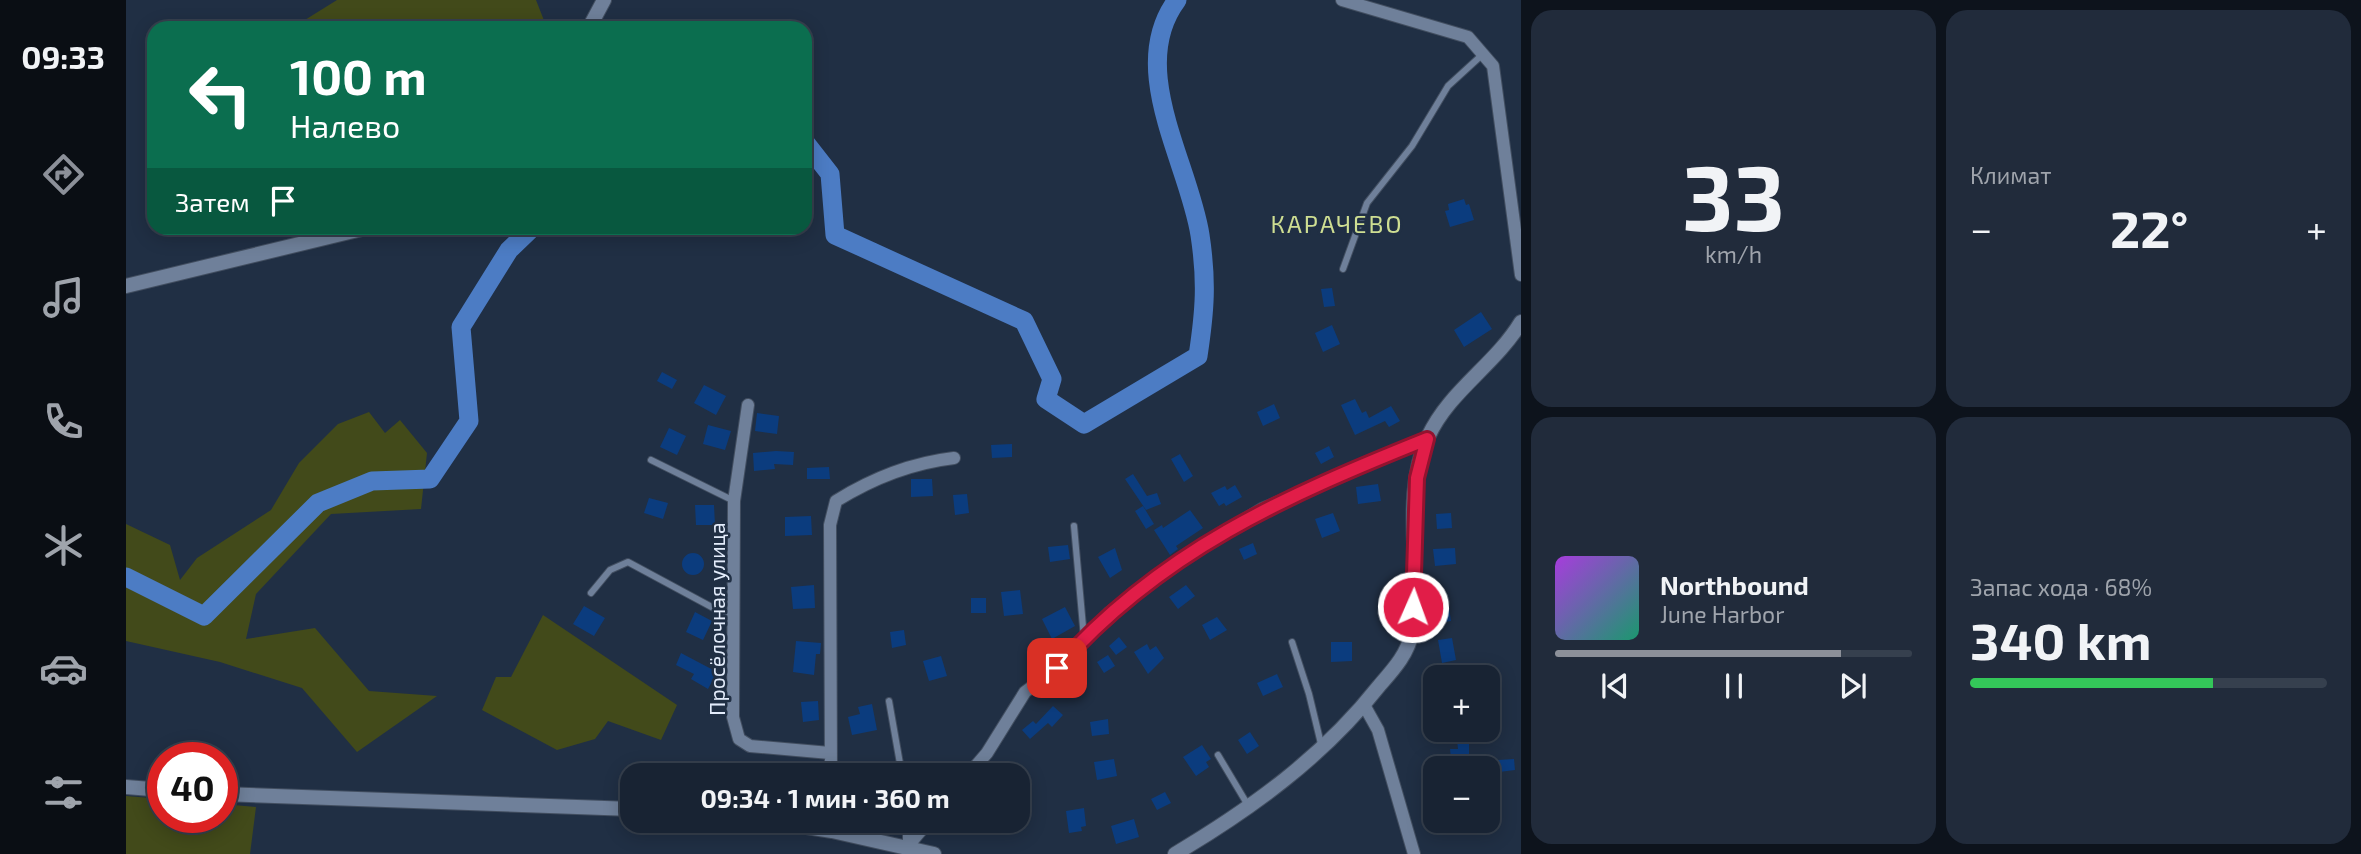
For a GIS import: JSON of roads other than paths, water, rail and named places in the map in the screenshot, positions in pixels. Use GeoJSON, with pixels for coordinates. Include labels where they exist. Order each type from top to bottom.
{"type":"FeatureCollection","features":[{"type":"Feature","properties":{"kind":"street"},"geometry":{"type":"LineString","coordinates":[[593,21],[604,0]]}},
{"type":"Feature","properties":{"kind":"street"},"geometry":{"type":"LineString","coordinates":[[1342,0],[1468,37],[1493,66],[1521,275]]}},
{"type":"Feature","properties":{"kind":"street"},"geometry":{"type":"LineString","coordinates":[[126,286],[337,235]]}},
{"type":"Feature","properties":{"kind":"street"},"geometry":{"type":"LineString","coordinates":[[1175,854],[1249,807],[1323,750],[1403,657],[1412,632],[1417,478],[1427,439],[1441,413],[1504,346],[1521,322]]}},
{"type":"Feature","properties":{"kind":"street","name":"Просёлочная улица"},"geometry":{"type":"LineString","coordinates":[[748,405],[734,501],[733,717],[739,739],[750,747],[830,753]]}},
{"type":"Feature","properties":{"kind":"street"},"geometry":{"type":"LineString","coordinates":[[978,763],[1025,692],[1057,668],[1109,613],[1182,558],[1262,509],[1427,439]]}},
{"type":"Feature","properties":{"kind":"street"},"geometry":{"type":"LineString","coordinates":[[830,763],[831,525],[836,502],[859,486],[916,462],[954,458]]}},
{"type":"Feature","properties":{"kind":"street"},"geometry":{"type":"LineString","coordinates":[[1364,705],[1378,730],[1414,854]]}},
{"type":"Feature","properties":{"kind":"street"},"geometry":{"type":"LineString","coordinates":[[126,787],[147,789]]}},
{"type":"Feature","properties":{"kind":"street"},"geometry":{"type":"LineString","coordinates":[[238,795],[620,809]]}},
{"type":"Feature","properties":{"kind":"street"},"geometry":{"type":"LineString","coordinates":[[856,833],[934,854]]}},
{"type":"Feature","properties":{"kind":"street"},"geometry":{"type":"LineString","coordinates":[[906,848],[919,833]]}},
{"type":"Feature","properties":{"kind":"lane"},"geometry":{"type":"LineString","coordinates":[[1343,269],[1367,203],[1412,146],[1448,86],[1483,54]]}},
{"type":"Feature","properties":{"kind":"lane"},"geometry":{"type":"LineString","coordinates":[[651,460],[734,501]]}},
{"type":"Feature","properties":{"kind":"lane"},"geometry":{"type":"LineString","coordinates":[[1074,526],[1084,638]]}},
{"type":"Feature","properties":{"kind":"lane"},"geometry":{"type":"LineString","coordinates":[[591,593],[610,570],[628,562],[719,611],[734,613]]}},
{"type":"Feature","properties":{"kind":"lane"},"geometry":{"type":"LineString","coordinates":[[1292,642],[1323,750]]}},
{"type":"Feature","properties":{"kind":"lane"},"geometry":{"type":"LineString","coordinates":[[889,701],[900,763]]}},
{"type":"Feature","properties":{"kind":"lane"},"geometry":{"type":"LineString","coordinates":[[1218,755],[1249,807]]}},
{"type":"Feature","properties":{"kind":"lane"},"geometry":{"type":"LineString","coordinates":[[906,833],[906,848]]}},
{"type":"Feature","properties":{"kind":"waterway"},"geometry":{"type":"LineString","coordinates":[[812,151],[830,174],[835,235],[1024,321],[1052,379],[1046,399],[1084,424],[1198,356],[1204,296],[1200,235],[1194,207],[1165,116],[1159,85],[1158,55],[1163,27],[1177,0]]}},
{"type":"Feature","properties":{"kind":"waterway"},"geometry":{"type":"LineString","coordinates":[[126,577],[204,616],[318,503],[372,481],[430,479],[469,421],[461,327],[509,250],[525,235]]}},
{"type":"Feature","properties":{"kind":"district","name":"КАРАЧЕВО"},"geometry":{"type":"Point","coordinates":[1337,223]}}]}
